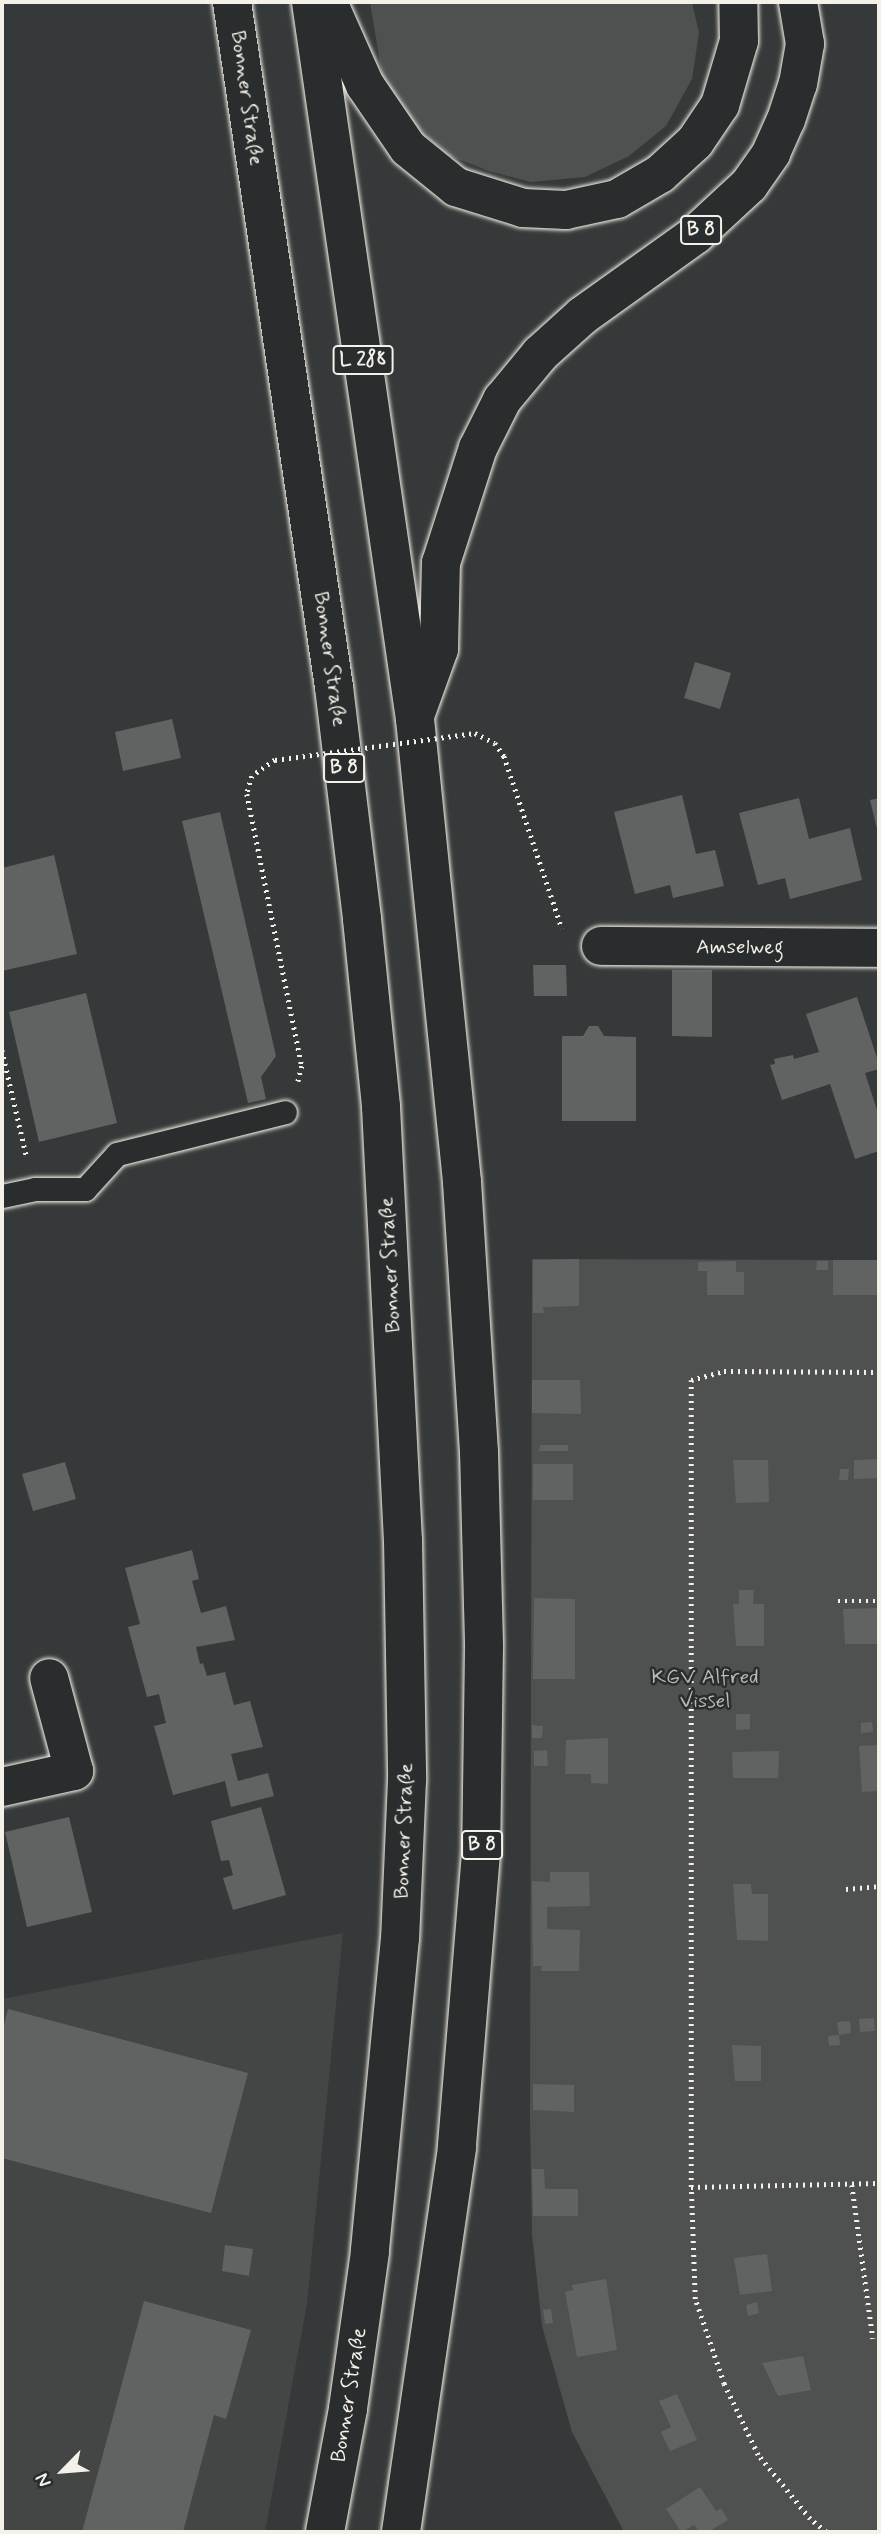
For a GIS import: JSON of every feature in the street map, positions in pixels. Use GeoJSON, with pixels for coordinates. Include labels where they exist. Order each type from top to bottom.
{"type":"FeatureCollection","features":[{"type":"Feature","properties":{"kind":"main road","name":"Bonner Straße"},"geometry":{"type":"LineString","coordinates":[[232,2],[334,687],[362,919],[382,1133],[404,1567],[407,1780],[400,1938],[388,2094],[369,2266],[348,2409],[325,2532]]}},
{"type":"Feature","properties":{"kind":"main road","name":"L 288"},"geometry":{"type":"LineString","coordinates":[[311,2],[415,719]]}},
{"type":"Feature","properties":{"kind":"main road"},"geometry":{"type":"LineString","coordinates":[[328,2],[365,85],[408,148],[456,187],[523,208],[566,210],[617,199],[660,174],[695,142],[720,105],[739,41],[738,2]]}},
{"type":"Feature","properties":{"kind":"main road","name":"B 8"},"geometry":{"type":"LineString","coordinates":[[410,2523],[457,2148],[481,1853],[484,1647],[479,1452],[461,1182],[415,719],[439,649],[441,562],[478,448],[502,400],[540,354],[582,316],[695,235],[749,185],[771,153],[798,84],[805,44],[798,2]]}},
{"type":"Feature","properties":{"kind":"main road","name":"Amselweg"},"geometry":{"type":"LineString","coordinates":[[601,946],[879,948]]}},
{"type":"Feature","properties":{"kind":"main road"},"geometry":{"type":"LineString","coordinates":[[2,1787],[74,1771],[49,1678]]}},
{"type":"Feature","properties":{"kind":"lane"},"geometry":{"type":"LineString","coordinates":[[2,1196],[35,1189],[85,1189],[117,1154],[285,1112]]}},
{"type":"Feature","properties":{"kind":"path"},"geometry":{"type":"LineString","coordinates":[[285,1112],[295,1092],[302,1066],[247,794],[252,776],[275,760],[475,733],[495,743],[504,756],[562,928],[580,943],[601,946]]}},
{"type":"Feature","properties":{"kind":"path"},"geometry":{"type":"LineString","coordinates":[[2,1050],[35,1189]]}},
{"type":"Feature","properties":{"kind":"path"},"geometry":{"type":"LineString","coordinates":[[826,2532],[810,2519],[758,2455],[724,2384],[695,2300],[691,2187],[691,1380],[724,1371],[879,1371]]}},
{"type":"Feature","properties":{"kind":"path"},"geometry":{"type":"LineString","coordinates":[[838,1601],[879,1601]]}},
{"type":"Feature","properties":{"kind":"path"},"geometry":{"type":"LineString","coordinates":[[846,1888],[879,1886]]}},
{"type":"Feature","properties":{"kind":"path"},"geometry":{"type":"LineString","coordinates":[[691,2187],[879,2183]]}},
{"type":"Feature","properties":{"kind":"path"},"geometry":{"type":"LineString","coordinates":[[852,2185],[873,2339]]}},
{"type":"Feature","properties":{"kind":"shaded area"},"geometry":{"type":"Polygon","coordinates":[[[343,1933],[307,2304],[265,2532],[2,2532],[2,1999],[343,1933]]]}},
{"type":"Feature","properties":{"kind":"green space"},"geometry":{"type":"Polygon","coordinates":[[[370,2],[692,2],[699,33],[692,79],[666,126],[629,156],[585,177],[531,182],[489,171],[448,155],[412,124],[382,75],[370,2]]]}},
{"type":"Feature","properties":{"kind":"green space","name":"KGV Alfred Vissel"},"geometry":{"type":"Polygon","coordinates":[[[532,1259],[879,1260],[879,2532],[624,2532],[572,2432],[542,2326],[532,2234],[530,2119],[532,1259]]]}},
{"type":"Feature","properties":{"kind":"building"},"geometry":{"type":"Polygon","coordinates":[[[695,662],[731,673],[720,709],[684,698],[695,662]]]}},
{"type":"Feature","properties":{"kind":"building"},"geometry":{"type":"Polygon","coordinates":[[[172,719],[181,758],[123,771],[115,732],[172,719]]]}},
{"type":"Feature","properties":{"kind":"building"},"geometry":{"type":"Polygon","coordinates":[[[682,795],[696,854],[715,850],[724,886],[673,898],[670,885],[635,894],[614,812],[682,795]]]}},
{"type":"Feature","properties":{"kind":"building"},"geometry":{"type":"Polygon","coordinates":[[[799,798],[809,839],[850,828],[862,880],[790,899],[785,878],[758,885],[739,813],[799,798]]]}},
{"type":"Feature","properties":{"kind":"building"},"geometry":{"type":"Polygon","coordinates":[[[879,798],[879,833],[878,833],[870,800],[879,798]]]}},
{"type":"Feature","properties":{"kind":"building"},"geometry":{"type":"Polygon","coordinates":[[[220,812],[276,1056],[261,1077],[266,1099],[248,1103],[182,821],[220,812]]]}},
{"type":"Feature","properties":{"kind":"building"},"geometry":{"type":"Polygon","coordinates":[[[54,855],[77,954],[2,971],[2,868],[54,855]]]}},
{"type":"Feature","properties":{"kind":"building"},"geometry":{"type":"Polygon","coordinates":[[[533,965],[566,965],[567,996],[534,996],[533,965]]]}},
{"type":"Feature","properties":{"kind":"building"},"geometry":{"type":"Polygon","coordinates":[[[672,970],[712,970],[712,1037],[672,1036],[672,970]]]}},
{"type":"Feature","properties":{"kind":"building"},"geometry":{"type":"Polygon","coordinates":[[[86,993],[117,1123],[39,1142],[9,1012],[86,993]]]}},
{"type":"Feature","properties":{"kind":"building"},"geometry":{"type":"Polygon","coordinates":[[[857,997],[879,1064],[879,1069],[865,1073],[879,1116],[879,1151],[855,1159],[830,1084],[782,1100],[770,1065],[775,1064],[774,1059],[793,1055],[794,1059],[819,1052],[806,1014],[857,997]]]}},
{"type":"Feature","properties":{"kind":"building"},"geometry":{"type":"Polygon","coordinates":[[[589,1026],[598,1026],[604,1036],[636,1037],[636,1121],[562,1121],[562,1036],[583,1036],[589,1026]]]}},
{"type":"Feature","properties":{"kind":"building"},"geometry":{"type":"Polygon","coordinates":[[[579,1259],[579,1306],[543,1307],[544,1313],[533,1313],[533,1260],[579,1259]]]}},
{"type":"Feature","properties":{"kind":"building"},"geometry":{"type":"Polygon","coordinates":[[[833,1260],[878,1260],[878,1295],[833,1295],[833,1260]]]}},
{"type":"Feature","properties":{"kind":"building"},"geometry":{"type":"Polygon","coordinates":[[[736,1261],[736,1272],[744,1272],[744,1295],[707,1295],[707,1271],[698,1271],[698,1262],[736,1261]]]}},
{"type":"Feature","properties":{"kind":"building"},"geometry":{"type":"Polygon","coordinates":[[[817,1261],[828,1261],[828,1270],[816,1270],[817,1261]]]}},
{"type":"Feature","properties":{"kind":"building"},"geometry":{"type":"Polygon","coordinates":[[[532,1380],[580,1380],[581,1414],[532,1413],[532,1380]]]}},
{"type":"Feature","properties":{"kind":"building"},"geometry":{"type":"Polygon","coordinates":[[[540,1445],[568,1445],[568,1451],[539,1451],[540,1445]]]}},
{"type":"Feature","properties":{"kind":"building"},"geometry":{"type":"Polygon","coordinates":[[[879,1459],[879,1478],[854,1479],[854,1460],[879,1459]]]}},
{"type":"Feature","properties":{"kind":"building"},"geometry":{"type":"Polygon","coordinates":[[[733,1460],[768,1460],[769,1502],[736,1503],[733,1460]]]}},
{"type":"Feature","properties":{"kind":"building"},"geometry":{"type":"Polygon","coordinates":[[[65,1462],[76,1499],[33,1511],[22,1474],[65,1462]]]}},
{"type":"Feature","properties":{"kind":"building"},"geometry":{"type":"Polygon","coordinates":[[[533,1464],[573,1464],[573,1500],[533,1500],[533,1464]]]}},
{"type":"Feature","properties":{"kind":"building"},"geometry":{"type":"Polygon","coordinates":[[[840,1469],[849,1469],[848,1480],[839,1480],[840,1469]]]}},
{"type":"Feature","properties":{"kind":"building"},"geometry":{"type":"Polygon","coordinates":[[[192,1550],[199,1579],[192,1581],[201,1613],[226,1606],[235,1640],[196,1647],[200,1664],[203,1663],[207,1676],[225,1672],[234,1705],[250,1701],[263,1747],[231,1754],[238,1781],[268,1773],[274,1796],[231,1807],[225,1781],[173,1795],[154,1726],[166,1723],[159,1694],[147,1697],[128,1627],[140,1624],[125,1568],[192,1550]]]}},
{"type":"Feature","properties":{"kind":"building"},"geometry":{"type":"Polygon","coordinates":[[[739,1590],[754,1590],[753,1604],[764,1604],[764,1646],[736,1646],[733,1604],[739,1604],[739,1590]]]}},
{"type":"Feature","properties":{"kind":"building"},"geometry":{"type":"Polygon","coordinates":[[[534,1598],[575,1599],[575,1679],[533,1679],[534,1598]]]}},
{"type":"Feature","properties":{"kind":"building"},"geometry":{"type":"Polygon","coordinates":[[[879,1608],[879,1644],[845,1644],[843,1609],[879,1608]]]}},
{"type":"Feature","properties":{"kind":"building"},"geometry":{"type":"Polygon","coordinates":[[[736,1714],[750,1714],[750,1729],[736,1730],[736,1714]]]}},
{"type":"Feature","properties":{"kind":"building"},"geometry":{"type":"Polygon","coordinates":[[[872,1722],[873,1732],[861,1733],[861,1723],[872,1722]]]}},
{"type":"Feature","properties":{"kind":"building"},"geometry":{"type":"Polygon","coordinates":[[[532,1725],[543,1726],[542,1738],[532,1738],[532,1725]]]}},
{"type":"Feature","properties":{"kind":"building"},"geometry":{"type":"Polygon","coordinates":[[[608,1738],[608,1784],[591,1783],[591,1774],[565,1774],[566,1740],[608,1738]]]}},
{"type":"Feature","properties":{"kind":"building"},"geometry":{"type":"Polygon","coordinates":[[[879,1745],[879,1791],[862,1792],[859,1746],[879,1745]]]}},
{"type":"Feature","properties":{"kind":"building"},"geometry":{"type":"Polygon","coordinates":[[[547,1750],[548,1766],[534,1766],[534,1751],[547,1750]]]}},
{"type":"Feature","properties":{"kind":"building"},"geometry":{"type":"Polygon","coordinates":[[[779,1751],[778,1778],[733,1778],[732,1752],[779,1751]]]}},
{"type":"Feature","properties":{"kind":"building"},"geometry":{"type":"Polygon","coordinates":[[[261,1807],[286,1895],[233,1910],[223,1878],[233,1875],[229,1860],[221,1861],[211,1821],[261,1807]]]}},
{"type":"Feature","properties":{"kind":"building"},"geometry":{"type":"Polygon","coordinates":[[[69,1817],[92,1912],[27,1927],[5,1832],[69,1817]]]}},
{"type":"Feature","properties":{"kind":"building"},"geometry":{"type":"Polygon","coordinates":[[[550,1872],[589,1872],[590,1906],[547,1907],[547,1929],[580,1930],[579,1971],[541,1971],[542,1966],[533,1966],[532,1881],[550,1882],[550,1872]]]}},
{"type":"Feature","properties":{"kind":"building"},"geometry":{"type":"Polygon","coordinates":[[[733,1884],[751,1884],[752,1894],[768,1894],[768,1941],[737,1940],[733,1884]]]}},
{"type":"Feature","properties":{"kind":"building"},"geometry":{"type":"Polygon","coordinates":[[[8,2009],[248,2073],[211,2213],[2,2158],[2,2033],[8,2009]]]}},
{"type":"Feature","properties":{"kind":"building"},"geometry":{"type":"Polygon","coordinates":[[[874,2018],[875,2031],[860,2032],[859,2019],[874,2018]]]}},
{"type":"Feature","properties":{"kind":"building"},"geometry":{"type":"Polygon","coordinates":[[[850,2021],[851,2033],[839,2035],[837,2022],[850,2021]]]}},
{"type":"Feature","properties":{"kind":"building"},"geometry":{"type":"Polygon","coordinates":[[[839,2035],[840,2045],[829,2046],[828,2036],[839,2035]]]}},
{"type":"Feature","properties":{"kind":"building"},"geometry":{"type":"Polygon","coordinates":[[[732,2045],[761,2046],[761,2081],[735,2081],[732,2045]]]}},
{"type":"Feature","properties":{"kind":"building"},"geometry":{"type":"Polygon","coordinates":[[[533,2084],[574,2085],[574,2112],[533,2110],[533,2084]]]}},
{"type":"Feature","properties":{"kind":"building"},"geometry":{"type":"Polygon","coordinates":[[[532,2169],[544,2169],[545,2189],[578,2189],[578,2216],[533,2216],[532,2169]]]}},
{"type":"Feature","properties":{"kind":"building"},"geometry":{"type":"Polygon","coordinates":[[[225,2245],[253,2249],[249,2276],[222,2271],[225,2245]]]}},
{"type":"Feature","properties":{"kind":"building"},"geometry":{"type":"Polygon","coordinates":[[[767,2254],[772,2291],[740,2295],[734,2258],[767,2254]]]}},
{"type":"Feature","properties":{"kind":"building"},"geometry":{"type":"Polygon","coordinates":[[[606,2279],[617,2350],[577,2357],[565,2292],[573,2290],[572,2285],[606,2279]]]}},
{"type":"Feature","properties":{"kind":"building"},"geometry":{"type":"Polygon","coordinates":[[[144,2301],[251,2330],[226,2419],[214,2415],[183,2532],[82,2532],[144,2301]]]}},
{"type":"Feature","properties":{"kind":"building"},"geometry":{"type":"Polygon","coordinates":[[[757,2302],[759,2313],[748,2316],[746,2305],[757,2302]]]}},
{"type":"Feature","properties":{"kind":"building"},"geometry":{"type":"Polygon","coordinates":[[[551,2309],[553,2323],[545,2324],[543,2310],[551,2309]]]}},
{"type":"Feature","properties":{"kind":"building"},"geometry":{"type":"Polygon","coordinates":[[[803,2356],[811,2390],[778,2396],[762,2363],[803,2356]]]}},
{"type":"Feature","properties":{"kind":"building"},"geometry":{"type":"Polygon","coordinates":[[[677,2394],[697,2440],[670,2451],[661,2432],[671,2427],[659,2401],[677,2394]]]}},
{"type":"Feature","properties":{"kind":"building"},"geometry":{"type":"Polygon","coordinates":[[[700,2487],[716,2511],[721,2508],[728,2520],[708,2532],[699,2532],[694,2525],[681,2532],[666,2509],[700,2487]]]}}]}
